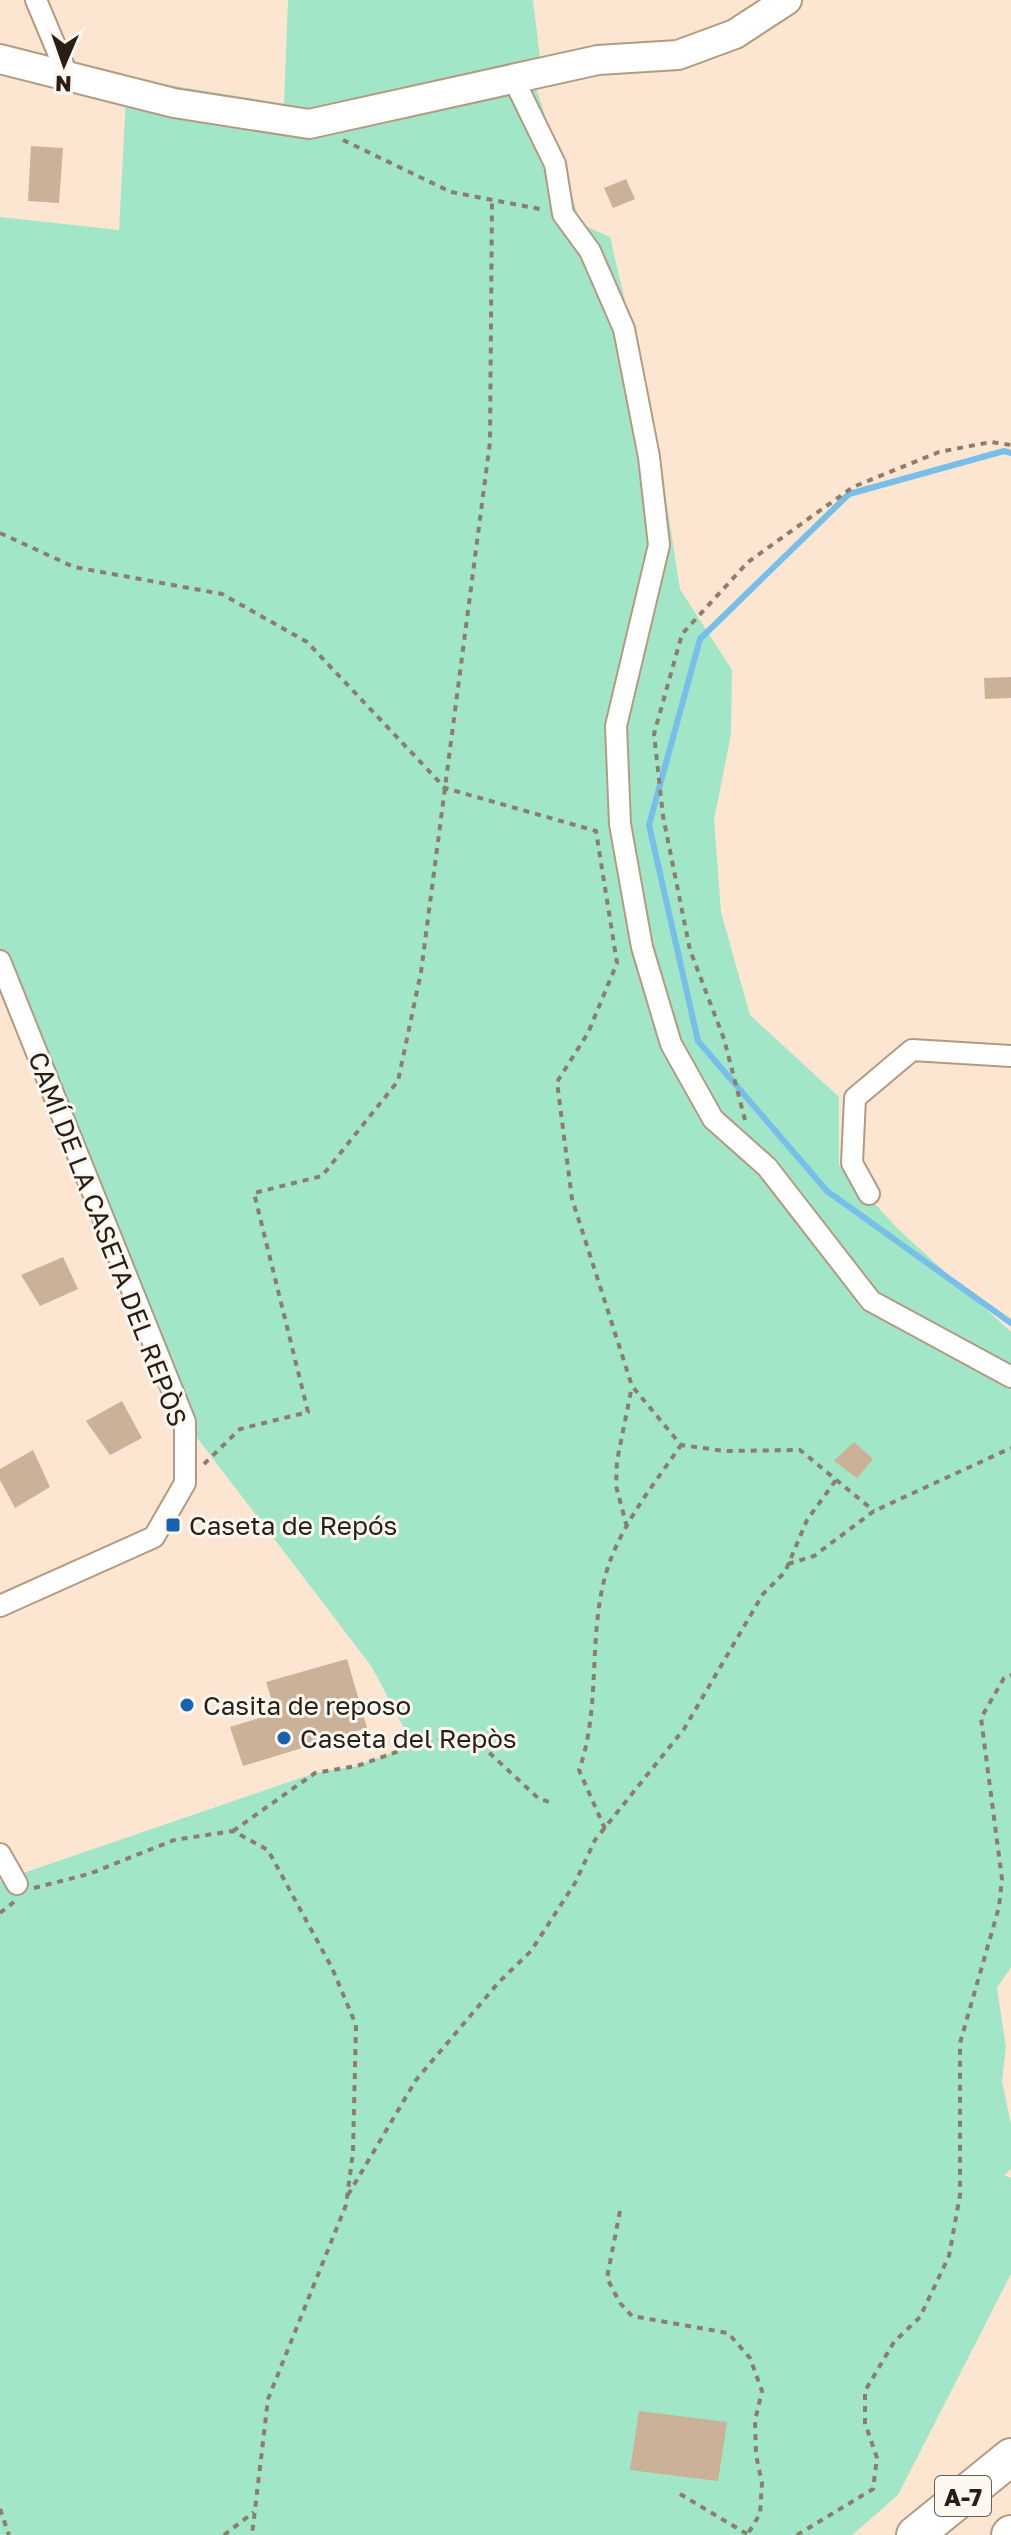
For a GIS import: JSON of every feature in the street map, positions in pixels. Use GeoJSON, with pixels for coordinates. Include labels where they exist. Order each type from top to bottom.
{"type":"FeatureCollection","features":[{"type":"Feature","properties":{"kind":"highway","name":"A-7"},"geometry":{"type":"LineString","coordinates":[[915,2535],[1011,2457]]}},
{"type":"Feature","properties":{"kind":"street"},"geometry":{"type":"LineString","coordinates":[[36,0],[67,74]]}},
{"type":"Feature","properties":{"kind":"street"},"geometry":{"type":"LineString","coordinates":[[0,59],[174,103],[309,124],[512,76],[598,60],[678,55],[735,34],[787,0]]}},
{"type":"Feature","properties":{"kind":"street"},"geometry":{"type":"LineString","coordinates":[[512,76],[555,164],[563,214],[590,251],[624,329],[649,457],[659,545],[616,726],[620,824],[642,947],[671,1044],[713,1119],[755,1157],[871,1301],[1011,1377]]}},
{"type":"Feature","properties":{"kind":"street","name":"CAMÍ DE LA CASETA DEL REPÒS"},"geometry":{"type":"LineString","coordinates":[[0,961],[185,1422],[185,1483],[154,1537],[0,1606]]}},
{"type":"Feature","properties":{"kind":"street"},"geometry":{"type":"LineString","coordinates":[[869,1194],[852,1163],[855,1098],[912,1050],[1011,1056]]}},
{"type":"Feature","properties":{"kind":"street"},"geometry":{"type":"LineString","coordinates":[[0,1854],[17,1884]]}},
{"type":"Feature","properties":{"kind":"path"},"geometry":{"type":"LineString","coordinates":[[309,124],[451,192],[563,214]]}},
{"type":"Feature","properties":{"kind":"path"},"geometry":{"type":"LineString","coordinates":[[185,1483],[240,1429],[308,1412],[254,1193],[322,1176],[398,1081],[421,972],[490,442],[492,200]]}},
{"type":"Feature","properties":{"kind":"path"},"geometry":{"type":"LineString","coordinates":[[755,1157],[724,1039],[690,950],[663,816],[654,734],[682,634],[748,562],[853,487],[939,452],[991,442],[1011,445]]}},
{"type":"Feature","properties":{"kind":"path"},"geometry":{"type":"LineString","coordinates":[[0,533],[74,567],[222,594],[307,642],[445,788],[596,831],[617,963],[588,1033],[557,1082],[572,1199],[632,1386],[681,1445],[725,1451],[800,1450],[874,1511]]}},
{"type":"Feature","properties":{"kind":"path"},"geometry":{"type":"LineString","coordinates":[[627,1527],[616,1486],[617,1461],[632,1386]]}},
{"type":"Feature","properties":{"kind":"path"},"geometry":{"type":"LineString","coordinates":[[605,1829],[579,1770],[587,1747],[594,1646],[605,1577],[627,1527],[681,1445]]}},
{"type":"Feature","properties":{"kind":"path"},"geometry":{"type":"LineString","coordinates":[[788,1564],[814,1556],[874,1511],[1011,1448]]}},
{"type":"Feature","properties":{"kind":"path"},"geometry":{"type":"LineString","coordinates":[[252,2535],[268,2399],[347,2197],[416,2080],[499,1982],[531,1951],[575,1883],[595,1840],[684,1729],[755,1606],[788,1564],[807,1520],[837,1479]]}},
{"type":"Feature","properties":{"kind":"path"},"geometry":{"type":"LineString","coordinates":[[797,2535],[873,2489],[877,2458],[865,2423],[865,2391],[894,2342],[920,2317],[949,2256],[960,2195],[960,2043],[999,1907],[1002,1879],[981,1718],[1004,1678],[1011,1675]]}},
{"type":"Feature","properties":{"kind":"path"},"geometry":{"type":"LineString","coordinates":[[17,1884],[29,1890],[89,1874],[174,1840],[233,1831],[315,1773],[357,1766],[413,1746],[468,1733],[538,1798],[552,1803]]}},
{"type":"Feature","properties":{"kind":"path"},"geometry":{"type":"LineString","coordinates":[[233,1831],[268,1850],[332,1968],[356,2025],[353,2152],[347,2197]]}},
{"type":"Feature","properties":{"kind":"path"},"geometry":{"type":"LineString","coordinates":[[620,2211],[607,2278],[620,2303],[632,2316],[728,2333],[750,2358],[762,2391],[755,2421],[756,2455],[762,2483],[760,2514],[747,2534],[680,2494]]}},
{"type":"Feature","properties":{"kind":"path"},"geometry":{"type":"LineString","coordinates":[[0,2509],[9,2535]]}},
{"type":"Feature","properties":{"kind":"path"},"geometry":{"type":"LineString","coordinates":[[224,2535],[255,2511]]}},
{"type":"Feature","properties":{"kind":"green space"},"geometry":{"type":"Polygon","coordinates":[[[288,0],[533,0],[540,58],[535,85],[581,224],[610,237],[655,428],[680,589],[732,670],[731,734],[714,820],[721,912],[750,1015],[839,1097],[839,1165],[898,1229],[1011,1332],[1011,1967],[997,1988],[1006,2047],[1002,2081],[1011,2124],[1011,2169],[1004,2175],[1011,2178],[1011,2274],[898,2495],[852,2535],[0,2535],[0,1881],[315,1773],[357,1766],[413,1745],[372,1667],[185,1422],[0,961],[0,217],[119,230],[127,78],[284,104],[288,0]]]}},
{"type":"Feature","properties":{"kind":"building"},"geometry":{"type":"Polygon","coordinates":[[[31,146],[63,148],[59,203],[28,201],[31,146]]]}},
{"type":"Feature","properties":{"kind":"building"},"geometry":{"type":"Polygon","coordinates":[[[626,179],[635,199],[613,208],[604,188],[626,179]]]}},
{"type":"Feature","properties":{"kind":"building"},"geometry":{"type":"Polygon","coordinates":[[[1011,677],[1011,698],[985,699],[984,678],[1011,677]]]}},
{"type":"Feature","properties":{"kind":"building"},"geometry":{"type":"Polygon","coordinates":[[[63,1257],[78,1289],[40,1306],[21,1275],[63,1257]]]}},
{"type":"Feature","properties":{"kind":"building"},"geometry":{"type":"Polygon","coordinates":[[[122,1401],[142,1438],[110,1455],[86,1421],[122,1401]]]}},
{"type":"Feature","properties":{"kind":"building"},"geometry":{"type":"Polygon","coordinates":[[[854,1442],[873,1459],[857,1478],[834,1461],[854,1442]]]}},
{"type":"Feature","properties":{"kind":"building"},"geometry":{"type":"Polygon","coordinates":[[[33,1450],[50,1487],[15,1508],[0,1480],[0,1469],[33,1450]]]}},
{"type":"Feature","properties":{"kind":"building"},"geometry":{"type":"Polygon","coordinates":[[[347,1659],[367,1728],[243,1766],[230,1727],[276,1713],[266,1682],[347,1659]]]}},
{"type":"Feature","properties":{"kind":"building"},"geometry":{"type":"Polygon","coordinates":[[[639,2411],[727,2422],[718,2481],[630,2470],[639,2411]]]}},
{"type":"Feature","properties":{"kind":"waterway"},"geometry":{"type":"LineString","coordinates":[[1011,453],[1004,451],[849,494],[700,639],[649,825],[698,1041],[827,1191],[1011,1323]]}},
{"type":"Feature","properties":{"kind":"place","name":"Caseta de Repós"},"geometry":{"type":"Point","coordinates":[173,1525]}},
{"type":"Feature","properties":{"kind":"place","name":"Casita de reposo"},"geometry":{"type":"Point","coordinates":[187,1705]}},
{"type":"Feature","properties":{"kind":"place","name":"Caseta del Repòs"},"geometry":{"type":"Point","coordinates":[284,1738]}}]}
